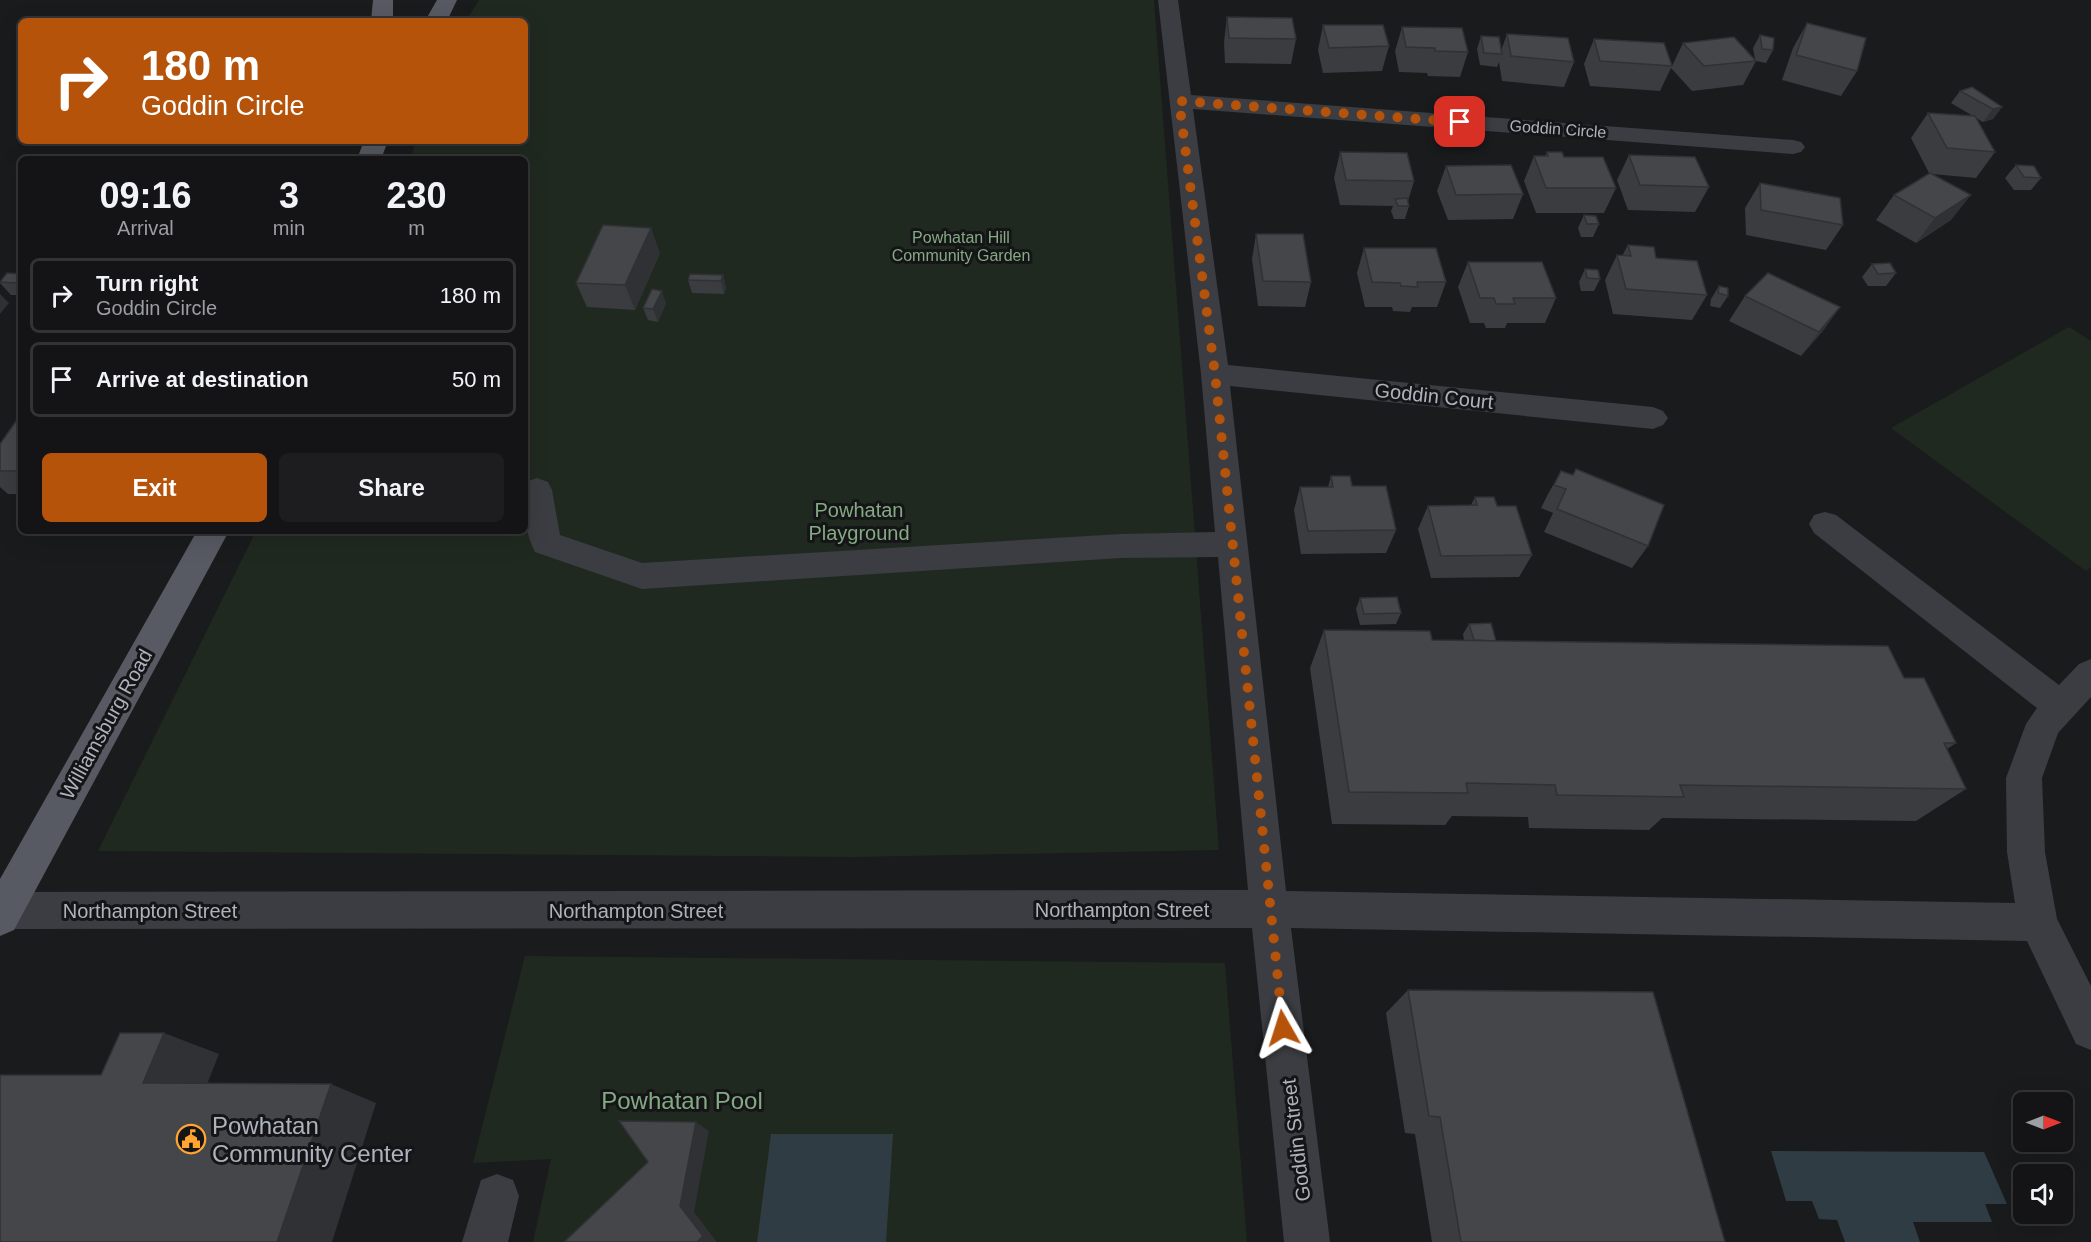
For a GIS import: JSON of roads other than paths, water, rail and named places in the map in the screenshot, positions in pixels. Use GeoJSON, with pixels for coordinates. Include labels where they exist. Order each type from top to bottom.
{"type":"FeatureCollection","features":[{"type":"Feature","properties":{"kind":"main road"},"geometry":{"type":"LineString","coordinates":[[382,18],[383,0]]}},
{"type":"Feature","properties":{"kind":"main road"},"geometry":{"type":"LineString","coordinates":[[438,18],[447,0]]}},
{"type":"Feature","properties":{"kind":"main road","name":"Williamsburg Road"},"geometry":{"type":"LineString","coordinates":[[2,914],[211,534]]}},
{"type":"Feature","properties":{"kind":"street","name":"Goddin Street"},"geometry":{"type":"LineString","coordinates":[[1168,0],[1215,374],[1269,909],[1307,1242]]}},
{"type":"Feature","properties":{"kind":"street","name":"Goddin Circle"},"geometry":{"type":"LineString","coordinates":[[1179,101],[1793,147]]}},
{"type":"Feature","properties":{"kind":"street","name":"Goddin Court"},"geometry":{"type":"LineString","coordinates":[[1215,374],[1653,418]]}},
{"type":"Feature","properties":{"kind":"street"},"geometry":{"type":"LineString","coordinates":[[537,490],[546,543],[642,576],[1120,546],[1233,544]]}},
{"type":"Feature","properties":{"kind":"street"},"geometry":{"type":"LineString","coordinates":[[1825,524],[2060,706]]}},
{"type":"Feature","properties":{"kind":"street"},"geometry":{"type":"LineString","coordinates":[[2091,674],[2044,724],[2024,778],[2026,852],[2038,922],[2091,1029]]}},
{"type":"Feature","properties":{"kind":"street","name":"Northampton Street"},"geometry":{"type":"LineString","coordinates":[[2,914],[1269,909],[2038,922]]}},
{"type":"Feature","properties":{"kind":"street"},"geometry":{"type":"LineString","coordinates":[[485,1242],[497,1196]]}},
{"type":"Feature","properties":{"kind":"place","name":"Powhatan Community Center"},"geometry":{"type":"Point","coordinates":[191,1139]}},
{"type":"Feature","properties":{"kind":"park label","name":"Powhatan Hill Community Garden"},"geometry":{"type":"Point","coordinates":[961,246]}},
{"type":"Feature","properties":{"kind":"park label","name":"Powhatan Playground"},"geometry":{"type":"Point","coordinates":[859,522]}},
{"type":"Feature","properties":{"kind":"park label","name":"Powhatan Pool"},"geometry":{"type":"Point","coordinates":[682,1100]}}]}
